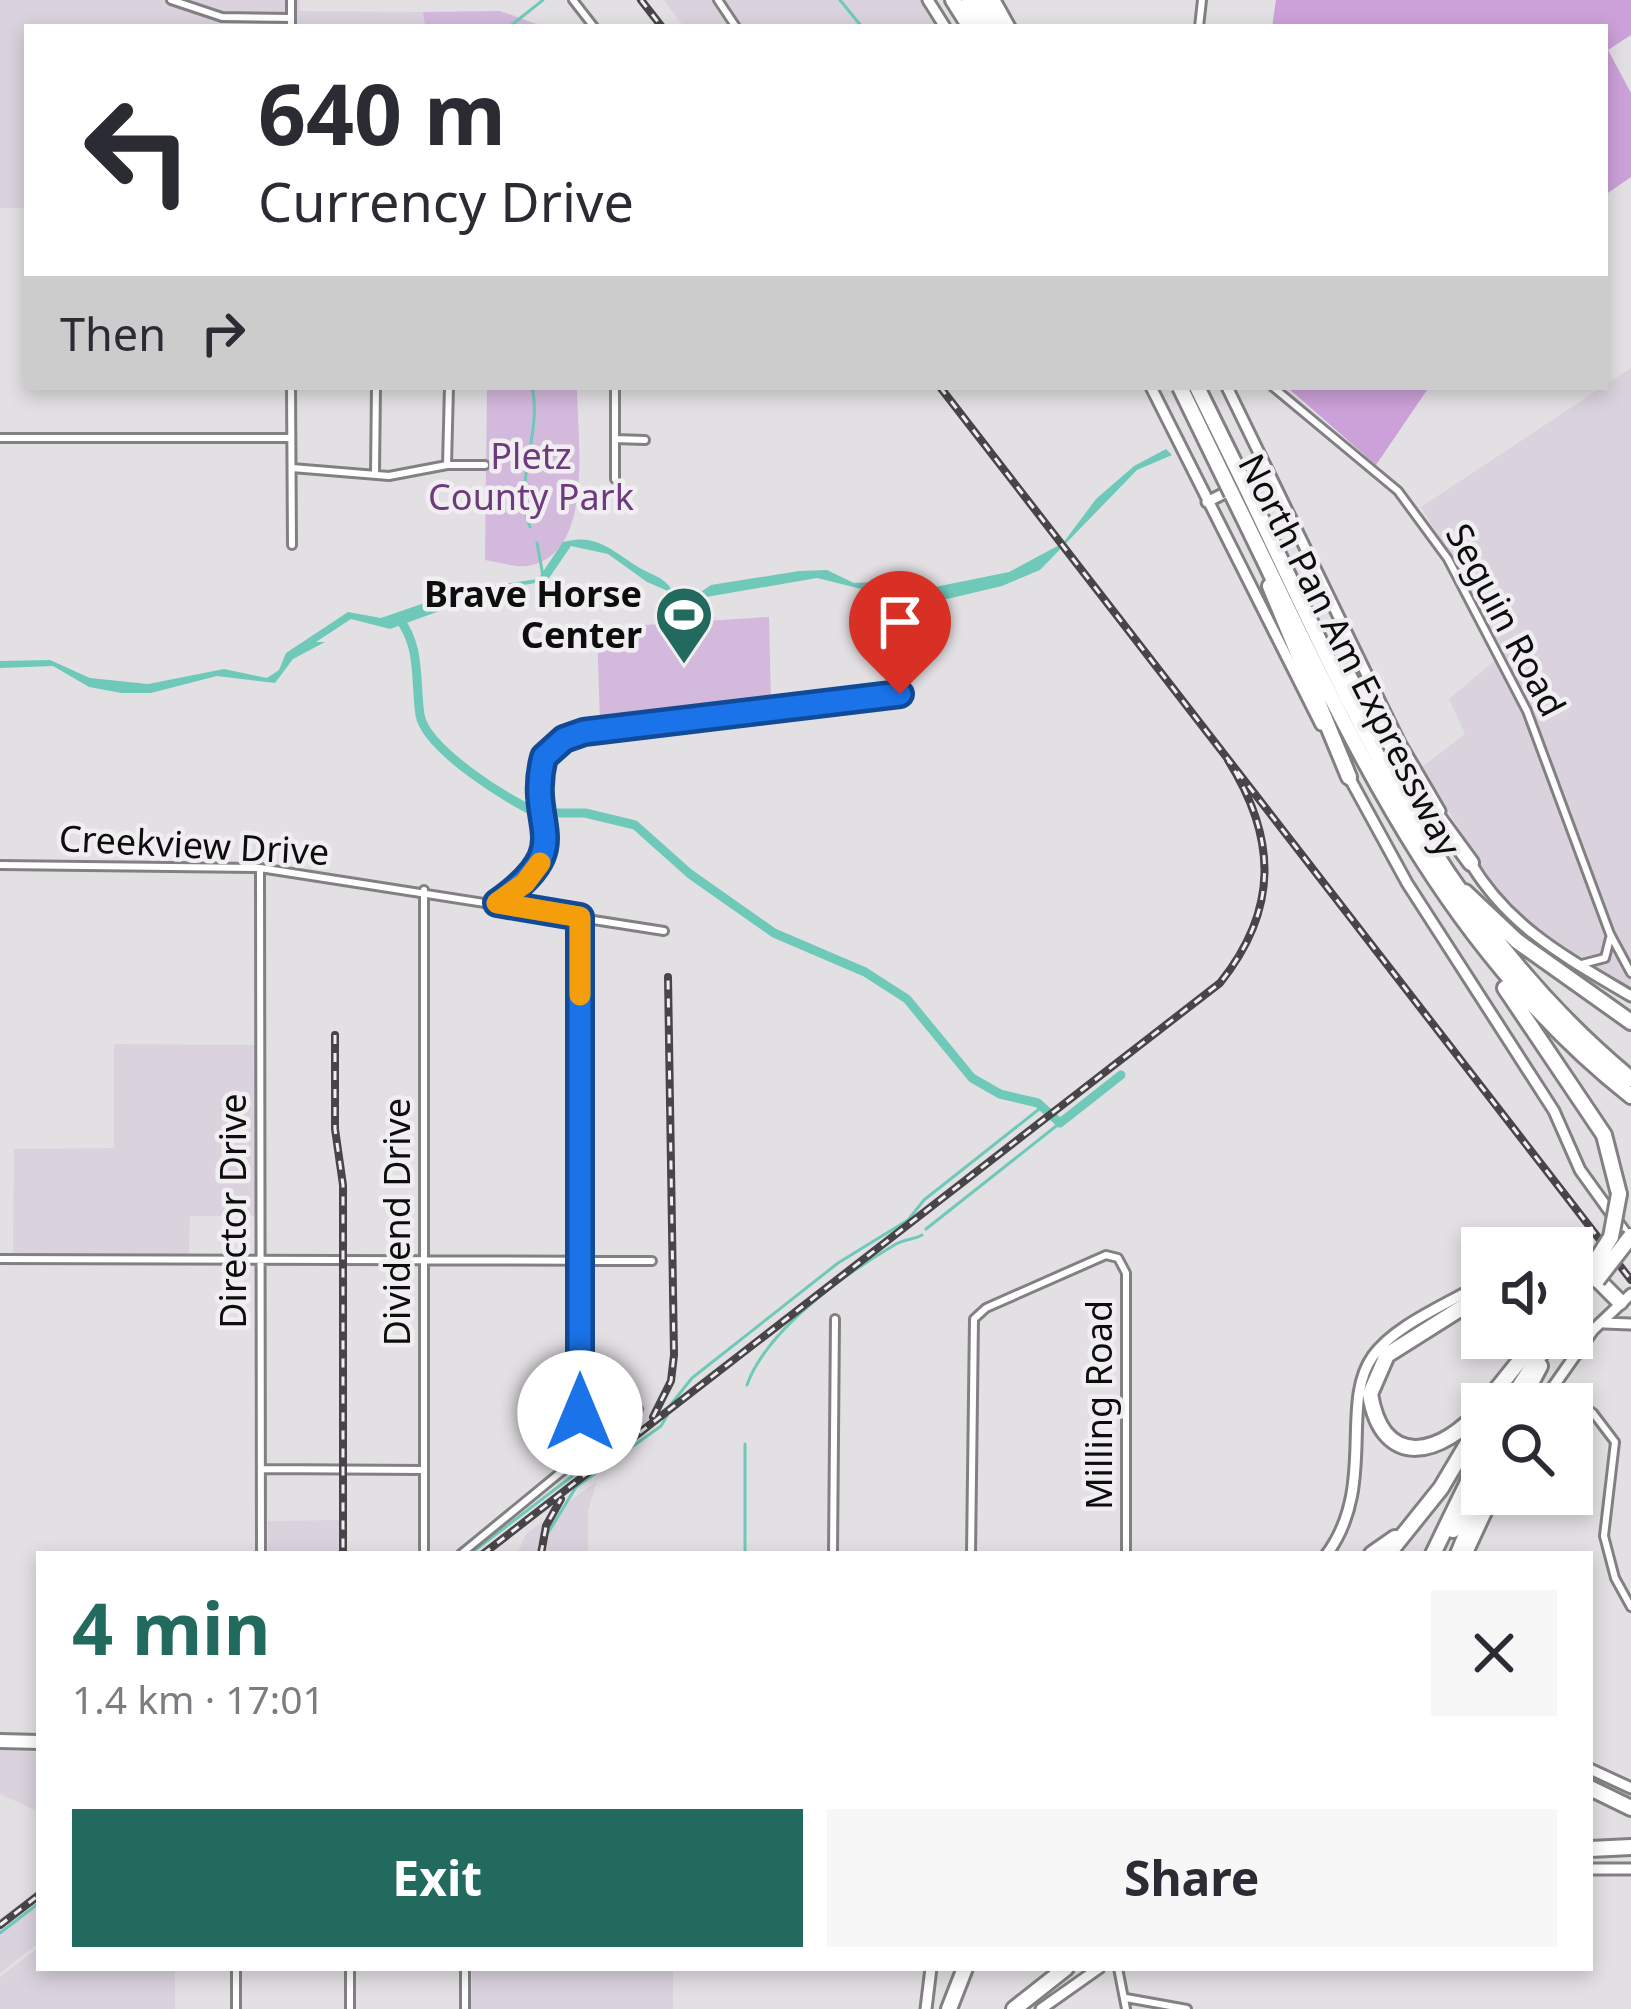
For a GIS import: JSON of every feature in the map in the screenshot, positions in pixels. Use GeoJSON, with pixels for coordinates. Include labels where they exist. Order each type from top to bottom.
{"type":"FeatureCollection","features":[{"type":"Feature","properties":{"kind":"highway","name":"North Pan Am Expressway"},"geometry":{"type":"LineString","coordinates":[[1182,390],[1311,621],[1437,865],[1530,984],[1631,1079]]}},
{"type":"Feature","properties":{"kind":"highway","name":"North Pan Am Expressway"},"geometry":{"type":"LineString","coordinates":[[1198,390],[1239,490],[1245,520],[1400,828],[1492,962],[1562,1036],[1631,1096]]}},
{"type":"Feature","properties":{"kind":"highway"},"geometry":{"type":"LineString","coordinates":[[1245,520],[1348,777]]}},
{"type":"Feature","properties":{"kind":"highway"},"geometry":{"type":"LineString","coordinates":[[1311,621],[1424,800],[1471,863]]}},
{"type":"Feature","properties":{"kind":"highway"},"geometry":{"type":"LineString","coordinates":[[1437,865],[1517,941],[1631,1022]]}},
{"type":"Feature","properties":{"kind":"highway"},"geometry":{"type":"LineString","coordinates":[[1492,962],[1604,1135],[1619,1194],[1611,1237],[1593,1268]]}},
{"type":"Feature","properties":{"kind":"highway"},"geometry":{"type":"LineString","coordinates":[[1593,1279],[1631,1238]]}},
{"type":"Feature","properties":{"kind":"highway"},"geometry":{"type":"LineString","coordinates":[[1593,1269],[1626,1298]]}},
{"type":"Feature","properties":{"kind":"highway"},"geometry":{"type":"LineString","coordinates":[[1461,1308],[1387,1355],[1370,1394],[1394,1442],[1418,1449],[1453,1439],[1461,1431]]}},
{"type":"Feature","properties":{"kind":"highway"},"geometry":{"type":"LineString","coordinates":[[1503,1383],[1522,1359]]}},
{"type":"Feature","properties":{"kind":"highway"},"geometry":{"type":"LineString","coordinates":[[1391,1551],[1418,1520],[1461,1452]]}},
{"type":"Feature","properties":{"kind":"highway"},"geometry":{"type":"LineString","coordinates":[[1435,1551],[1461,1497]]}},
{"type":"Feature","properties":{"kind":"highway"},"geometry":{"type":"LineString","coordinates":[[1436,1551],[1464,1515]]}},
{"type":"Feature","properties":{"kind":"highway"},"geometry":{"type":"LineString","coordinates":[[1463,1551],[1473,1515]]}},
{"type":"Feature","properties":{"kind":"highway"},"geometry":{"type":"LineString","coordinates":[[1376,1551],[1418,1520]]}},
{"type":"Feature","properties":{"kind":"highway"},"geometry":{"type":"LineString","coordinates":[[1593,1786],[1631,1792]]}},
{"type":"Feature","properties":{"kind":"highway"},"geometry":{"type":"LineString","coordinates":[[1593,1788],[1631,1808]]}},
{"type":"Feature","properties":{"kind":"highway"},"geometry":{"type":"LineString","coordinates":[[1593,1848],[1631,1847]]}},
{"type":"Feature","properties":{"kind":"highway"},"geometry":{"type":"LineString","coordinates":[[949,2009],[964,1971]]}},
{"type":"Feature","properties":{"kind":"highway"},"geometry":{"type":"LineString","coordinates":[[1014,2009],[1062,1971]]}},
{"type":"Feature","properties":{"kind":"main road"},"geometry":{"type":"LineString","coordinates":[[1152,390],[1348,777],[1407,883],[1554,1111],[1580,1170],[1631,1238]]}},
{"type":"Feature","properties":{"kind":"main road"},"geometry":{"type":"LineString","coordinates":[[1160,405],[1191,390]]}},
{"type":"Feature","properties":{"kind":"main road"},"geometry":{"type":"LineString","coordinates":[[1228,390],[1400,742],[1492,898],[1514,921],[1631,996]]}},
{"type":"Feature","properties":{"kind":"main road"},"geometry":{"type":"LineString","coordinates":[[1207,502],[1268,471]]}},
{"type":"Feature","properties":{"kind":"main road"},"geometry":{"type":"LineString","coordinates":[[1328,1551],[1355,1490],[1360,1395],[1372,1357],[1461,1297]]}},
{"type":"Feature","properties":{"kind":"main road"},"geometry":{"type":"LineString","coordinates":[[1599,1324],[1631,1320],[1626,1298]]}},
{"type":"Feature","properties":{"kind":"main road"},"geometry":{"type":"LineString","coordinates":[[1555,1383],[1599,1324],[1626,1298]]}},
{"type":"Feature","properties":{"kind":"main road"},"geometry":{"type":"LineString","coordinates":[[1464,1551],[1483,1515]]}},
{"type":"Feature","properties":{"kind":"main road"},"geometry":{"type":"LineString","coordinates":[[0,1741],[36,1742]]}},
{"type":"Feature","properties":{"kind":"main road"},"geometry":{"type":"LineString","coordinates":[[1593,1771],[1631,1792]]}},
{"type":"Feature","properties":{"kind":"main road"},"geometry":{"type":"LineString","coordinates":[[1593,1869],[1631,1869]]}},
{"type":"Feature","properties":{"kind":"main road"},"geometry":{"type":"LineString","coordinates":[[926,2009],[931,1971]]}},
{"type":"Feature","properties":{"kind":"main road"},"geometry":{"type":"LineString","coordinates":[[1041,2009],[1095,1971]]}},
{"type":"Feature","properties":{"kind":"street"},"geometry":{"type":"LineString","coordinates":[[171,0],[212,15],[291,22],[291,0]]}},
{"type":"Feature","properties":{"kind":"street"},"geometry":{"type":"LineString","coordinates":[[573,0],[592,24]]}},
{"type":"Feature","properties":{"kind":"street"},"geometry":{"type":"LineString","coordinates":[[291,390],[292,545]]}},
{"type":"Feature","properties":{"kind":"street"},"geometry":{"type":"LineString","coordinates":[[375,473],[376,390]]}},
{"type":"Feature","properties":{"kind":"street"},"geometry":{"type":"LineString","coordinates":[[447,464],[449,390]]}},
{"type":"Feature","properties":{"kind":"street"},"geometry":{"type":"LineString","coordinates":[[615,390],[615,479]]}},
{"type":"Feature","properties":{"kind":"street","name":"Seguin Road"},"geometry":{"type":"LineString","coordinates":[[1277,390],[1397,491],[1448,559],[1533,725],[1610,934],[1631,973]]}},
{"type":"Feature","properties":{"kind":"street"},"geometry":{"type":"LineString","coordinates":[[0,438],[291,438]]}},
{"type":"Feature","properties":{"kind":"street"},"geometry":{"type":"LineString","coordinates":[[615,440],[645,440]]}},
{"type":"Feature","properties":{"kind":"street"},"geometry":{"type":"LineString","coordinates":[[292,468],[397,476],[447,464],[485,465]]}},
{"type":"Feature","properties":{"kind":"street"},"geometry":{"type":"LineString","coordinates":[[497,903],[539,867],[547,838],[542,767],[564,739],[900,694]]}},
{"type":"Feature","properties":{"kind":"street","name":"Creekview Drive"},"geometry":{"type":"LineString","coordinates":[[0,865],[260,868],[664,931]]}},
{"type":"Feature","properties":{"kind":"street","name":"Director Drive"},"geometry":{"type":"LineString","coordinates":[[260,868],[261,1551]]}},
{"type":"Feature","properties":{"kind":"street","name":"Dividend Drive"},"geometry":{"type":"LineString","coordinates":[[424,890],[424,1551]]}},
{"type":"Feature","properties":{"kind":"street"},"geometry":{"type":"LineString","coordinates":[[637,926],[640,912]]}},
{"type":"Feature","properties":{"kind":"street"},"geometry":{"type":"LineString","coordinates":[[580,917],[580,1456]]}},
{"type":"Feature","properties":{"kind":"street"},"geometry":{"type":"LineString","coordinates":[[1577,964],[1592,965],[1605,958],[1610,934]]}},
{"type":"Feature","properties":{"kind":"street","name":"Milling Road"},"geometry":{"type":"LineString","coordinates":[[970,1551],[974,1319],[986,1308],[1100,1256],[1118,1258],[1126,1274],[1126,1551]]}},
{"type":"Feature","properties":{"kind":"street"},"geometry":{"type":"LineString","coordinates":[[0,1259],[652,1261]]}},
{"type":"Feature","properties":{"kind":"street"},"geometry":{"type":"LineString","coordinates":[[833,1551],[835,1319]]}},
{"type":"Feature","properties":{"kind":"street"},"geometry":{"type":"LineString","coordinates":[[465,1551],[638,1408]]}},
{"type":"Feature","properties":{"kind":"street"},"geometry":{"type":"LineString","coordinates":[[1593,1413],[1615,1442],[1604,1537],[1615,1578],[1631,1607]]}},
{"type":"Feature","properties":{"kind":"street"},"geometry":{"type":"LineString","coordinates":[[261,1469],[424,1470]]}},
{"type":"Feature","properties":{"kind":"street"},"geometry":{"type":"LineString","coordinates":[[236,1971],[236,2009]]}},
{"type":"Feature","properties":{"kind":"street"},"geometry":{"type":"LineString","coordinates":[[350,1971],[350,2009]]}},
{"type":"Feature","properties":{"kind":"street"},"geometry":{"type":"LineString","coordinates":[[465,1971],[465,2009]]}},
{"type":"Feature","properties":{"kind":"street"},"geometry":{"type":"LineString","coordinates":[[1119,1971],[1126,2009]]}},
{"type":"Feature","properties":{"kind":"street"},"geometry":{"type":"LineString","coordinates":[[1126,1998],[1187,2009]]}},
{"type":"Feature","properties":{"kind":"shaded area"},"geometry":{"type":"Polygon","coordinates":[[[0,0],[299,0],[300,11],[423,12],[425,24],[24,24],[24,208],[0,208],[0,0]]]}},
{"type":"Feature","properties":{"kind":"shaded area"},"geometry":{"type":"Polygon","coordinates":[[[664,0],[920,0],[935,24],[682,24],[664,0]]]}},
{"type":"Feature","properties":{"kind":"shaded area"},"geometry":{"type":"Polygon","coordinates":[[[1276,0],[1631,0],[1631,35],[1608,50],[1608,24],[1272,24],[1276,0]]]}},
{"type":"Feature","properties":{"kind":"shaded area"},"geometry":{"type":"Polygon","coordinates":[[[1608,50],[1631,93],[1631,177],[1608,193],[1608,50]]]}},
{"type":"Feature","properties":{"kind":"shaded area"},"geometry":{"type":"Polygon","coordinates":[[[1631,368],[1631,988],[1532,928],[1500,897],[1422,767],[1465,734],[1449,699],[1505,652],[1421,507],[1598,390],[1608,390],[1608,383],[1631,368]]]}},
{"type":"Feature","properties":{"kind":"shaded area"},"geometry":{"type":"Polygon","coordinates":[[[1290,390],[1427,390],[1376,465],[1290,390]]]}},
{"type":"Feature","properties":{"kind":"shaded area"},"geometry":{"type":"Polygon","coordinates":[[[1166,449],[1172,455],[1137,470],[1040,570],[1002,586],[947,599],[914,602],[817,578],[689,600],[647,582],[608,554],[571,546],[547,581],[500,589],[390,629],[351,619],[316,642],[325,642],[293,659],[275,683],[217,676],[151,693],[121,693],[89,687],[53,666],[0,668],[0,661],[50,660],[90,678],[148,684],[224,669],[267,678],[279,670],[286,653],[348,612],[381,618],[462,590],[538,579],[563,542],[574,540],[602,544],[661,579],[673,592],[695,596],[711,585],[827,570],[854,583],[877,582],[910,592],[1009,572],[1063,543],[1096,499],[1134,466],[1166,449]]]}},
{"type":"Feature","properties":{"kind":"shaded area"},"geometry":{"type":"Polygon","coordinates":[[[114,1044],[257,1045],[256,1216],[190,1216],[189,1254],[13,1253],[14,1149],[114,1148],[114,1044]]]}},
{"type":"Feature","properties":{"kind":"shaded area"},"geometry":{"type":"Polygon","coordinates":[[[597,1481],[588,1511],[588,1551],[518,1551],[526,1534],[597,1481]]]}},
{"type":"Feature","properties":{"kind":"shaded area"},"geometry":{"type":"Polygon","coordinates":[[[339,1520],[339,1551],[268,1551],[268,1521],[339,1520]]]}},
{"type":"Feature","properties":{"kind":"shaded area"},"geometry":{"type":"Polygon","coordinates":[[[0,1750],[36,1752],[36,1811],[0,1794],[0,1750]]]}},
{"type":"Feature","properties":{"kind":"shaded area"},"geometry":{"type":"Polygon","coordinates":[[[36,1891],[36,1945],[0,1973],[0,1918],[36,1891]]]}},
{"type":"Feature","properties":{"kind":"shaded area"},"geometry":{"type":"Polygon","coordinates":[[[36,1949],[36,1971],[175,1971],[175,2009],[0,2009],[0,1977],[36,1949]]]}},
{"type":"Feature","properties":{"kind":"shaded area"},"geometry":{"type":"Polygon","coordinates":[[[472,1971],[673,1971],[673,2009],[471,2009],[472,1971]]]}},
{"type":"Feature","properties":{"kind":"green space"},"geometry":{"type":"Polygon","coordinates":[[[500,11],[537,24],[425,24],[423,12],[500,11]]]}},
{"type":"Feature","properties":{"kind":"green space","name":"Pletz County Park"},"geometry":{"type":"Polygon","coordinates":[[[487,390],[577,390],[578,489],[566,538],[552,555],[532,565],[485,560],[487,390]]]}},
{"type":"Feature","properties":{"kind":"green space","name":"Brave Horse Center"},"geometry":{"type":"Polygon","coordinates":[[[769,617],[771,705],[600,723],[597,628],[769,617]]]}},
{"type":"Feature","properties":{"kind":"waterway"},"geometry":{"type":"LineString","coordinates":[[513,24],[543,0]]}},
{"type":"Feature","properties":{"kind":"waterway"},"geometry":{"type":"LineString","coordinates":[[840,0],[860,24]]}},
{"type":"Feature","properties":{"kind":"waterway"},"geometry":{"type":"LineString","coordinates":[[530,527],[524,493],[534,422],[532,390]]}},
{"type":"Feature","properties":{"kind":"waterway"},"geometry":{"type":"LineString","coordinates":[[537,543],[543,576]]}},
{"type":"Feature","properties":{"kind":"waterway"},"geometry":{"type":"LineString","coordinates":[[399,619],[414,652],[420,715],[426,729],[471,773],[540,814]]}},
{"type":"Feature","properties":{"kind":"waterway"},"geometry":{"type":"LineString","coordinates":[[550,813],[585,813],[635,825],[690,874],[774,933],[865,972],[907,999],[972,1078],[1000,1094],[1038,1103],[1060,1123],[1121,1075]]}},
{"type":"Feature","properties":{"kind":"waterway"},"geometry":{"type":"LineString","coordinates":[[668,1408],[692,1378],[838,1263],[908,1220],[924,1200],[1043,1106]]}},
{"type":"Feature","properties":{"kind":"waterway"},"geometry":{"type":"LineString","coordinates":[[926,1229],[1060,1123]]}},
{"type":"Feature","properties":{"kind":"waterway"},"geometry":{"type":"LineString","coordinates":[[747,1385],[772,1344],[810,1305],[876,1256],[922,1235]]}},
{"type":"Feature","properties":{"kind":"waterway"},"geometry":{"type":"LineString","coordinates":[[548,1533],[576,1487],[661,1426],[667,1416]]}},
{"type":"Feature","properties":{"kind":"waterway"},"geometry":{"type":"LineString","coordinates":[[745,1444],[745,1551]]}},
{"type":"Feature","properties":{"kind":"waterway"},"geometry":{"type":"LineString","coordinates":[[474,1551],[609,1448]]}},
{"type":"Feature","properties":{"kind":"waterway"},"geometry":{"type":"LineString","coordinates":[[0,1933],[36,1905]]}},
{"type":"Feature","properties":{"kind":"railway"},"geometry":{"type":"LineString","coordinates":[[641,0],[660,24]]}},
{"type":"Feature","properties":{"kind":"railway"},"geometry":{"type":"LineString","coordinates":[[942,390],[1631,1280]]}},
{"type":"Feature","properties":{"kind":"railway"},"geometry":{"type":"LineString","coordinates":[[487,1551],[1220,983],[1253,928],[1265,873],[1256,817],[1228,760]]}},
{"type":"Feature","properties":{"kind":"railway"},"geometry":{"type":"LineString","coordinates":[[653,1417],[671,1381],[674,1355],[668,977]]}},
{"type":"Feature","properties":{"kind":"railway"},"geometry":{"type":"LineString","coordinates":[[335,1035],[335,1129],[343,1185],[343,1551]]}},
{"type":"Feature","properties":{"kind":"railway"},"geometry":{"type":"LineString","coordinates":[[542,1551],[546,1526],[561,1499]]}},
{"type":"Feature","properties":{"kind":"railway"},"geometry":{"type":"LineString","coordinates":[[0,1925],[36,1897]]}},
{"type":"Feature","properties":{"kind":"slow traffic"},"geometry":{"type":"LineString","coordinates":[[540,863],[525,883],[497,903],[580,917],[580,995]]}},
{"type":"Feature","properties":{"kind":"place","name":"Brave Horse Center"},"geometry":{"type":"Point","coordinates":[684,666]}},
{"type":"Feature","properties":{"kind":"route"},"geometry":{"type":"LineString","coordinates":[[580,1413],[580,917],[497,903],[525,883],[545,851],[544,757],[564,739],[584,732],[900,694]]}}]}
